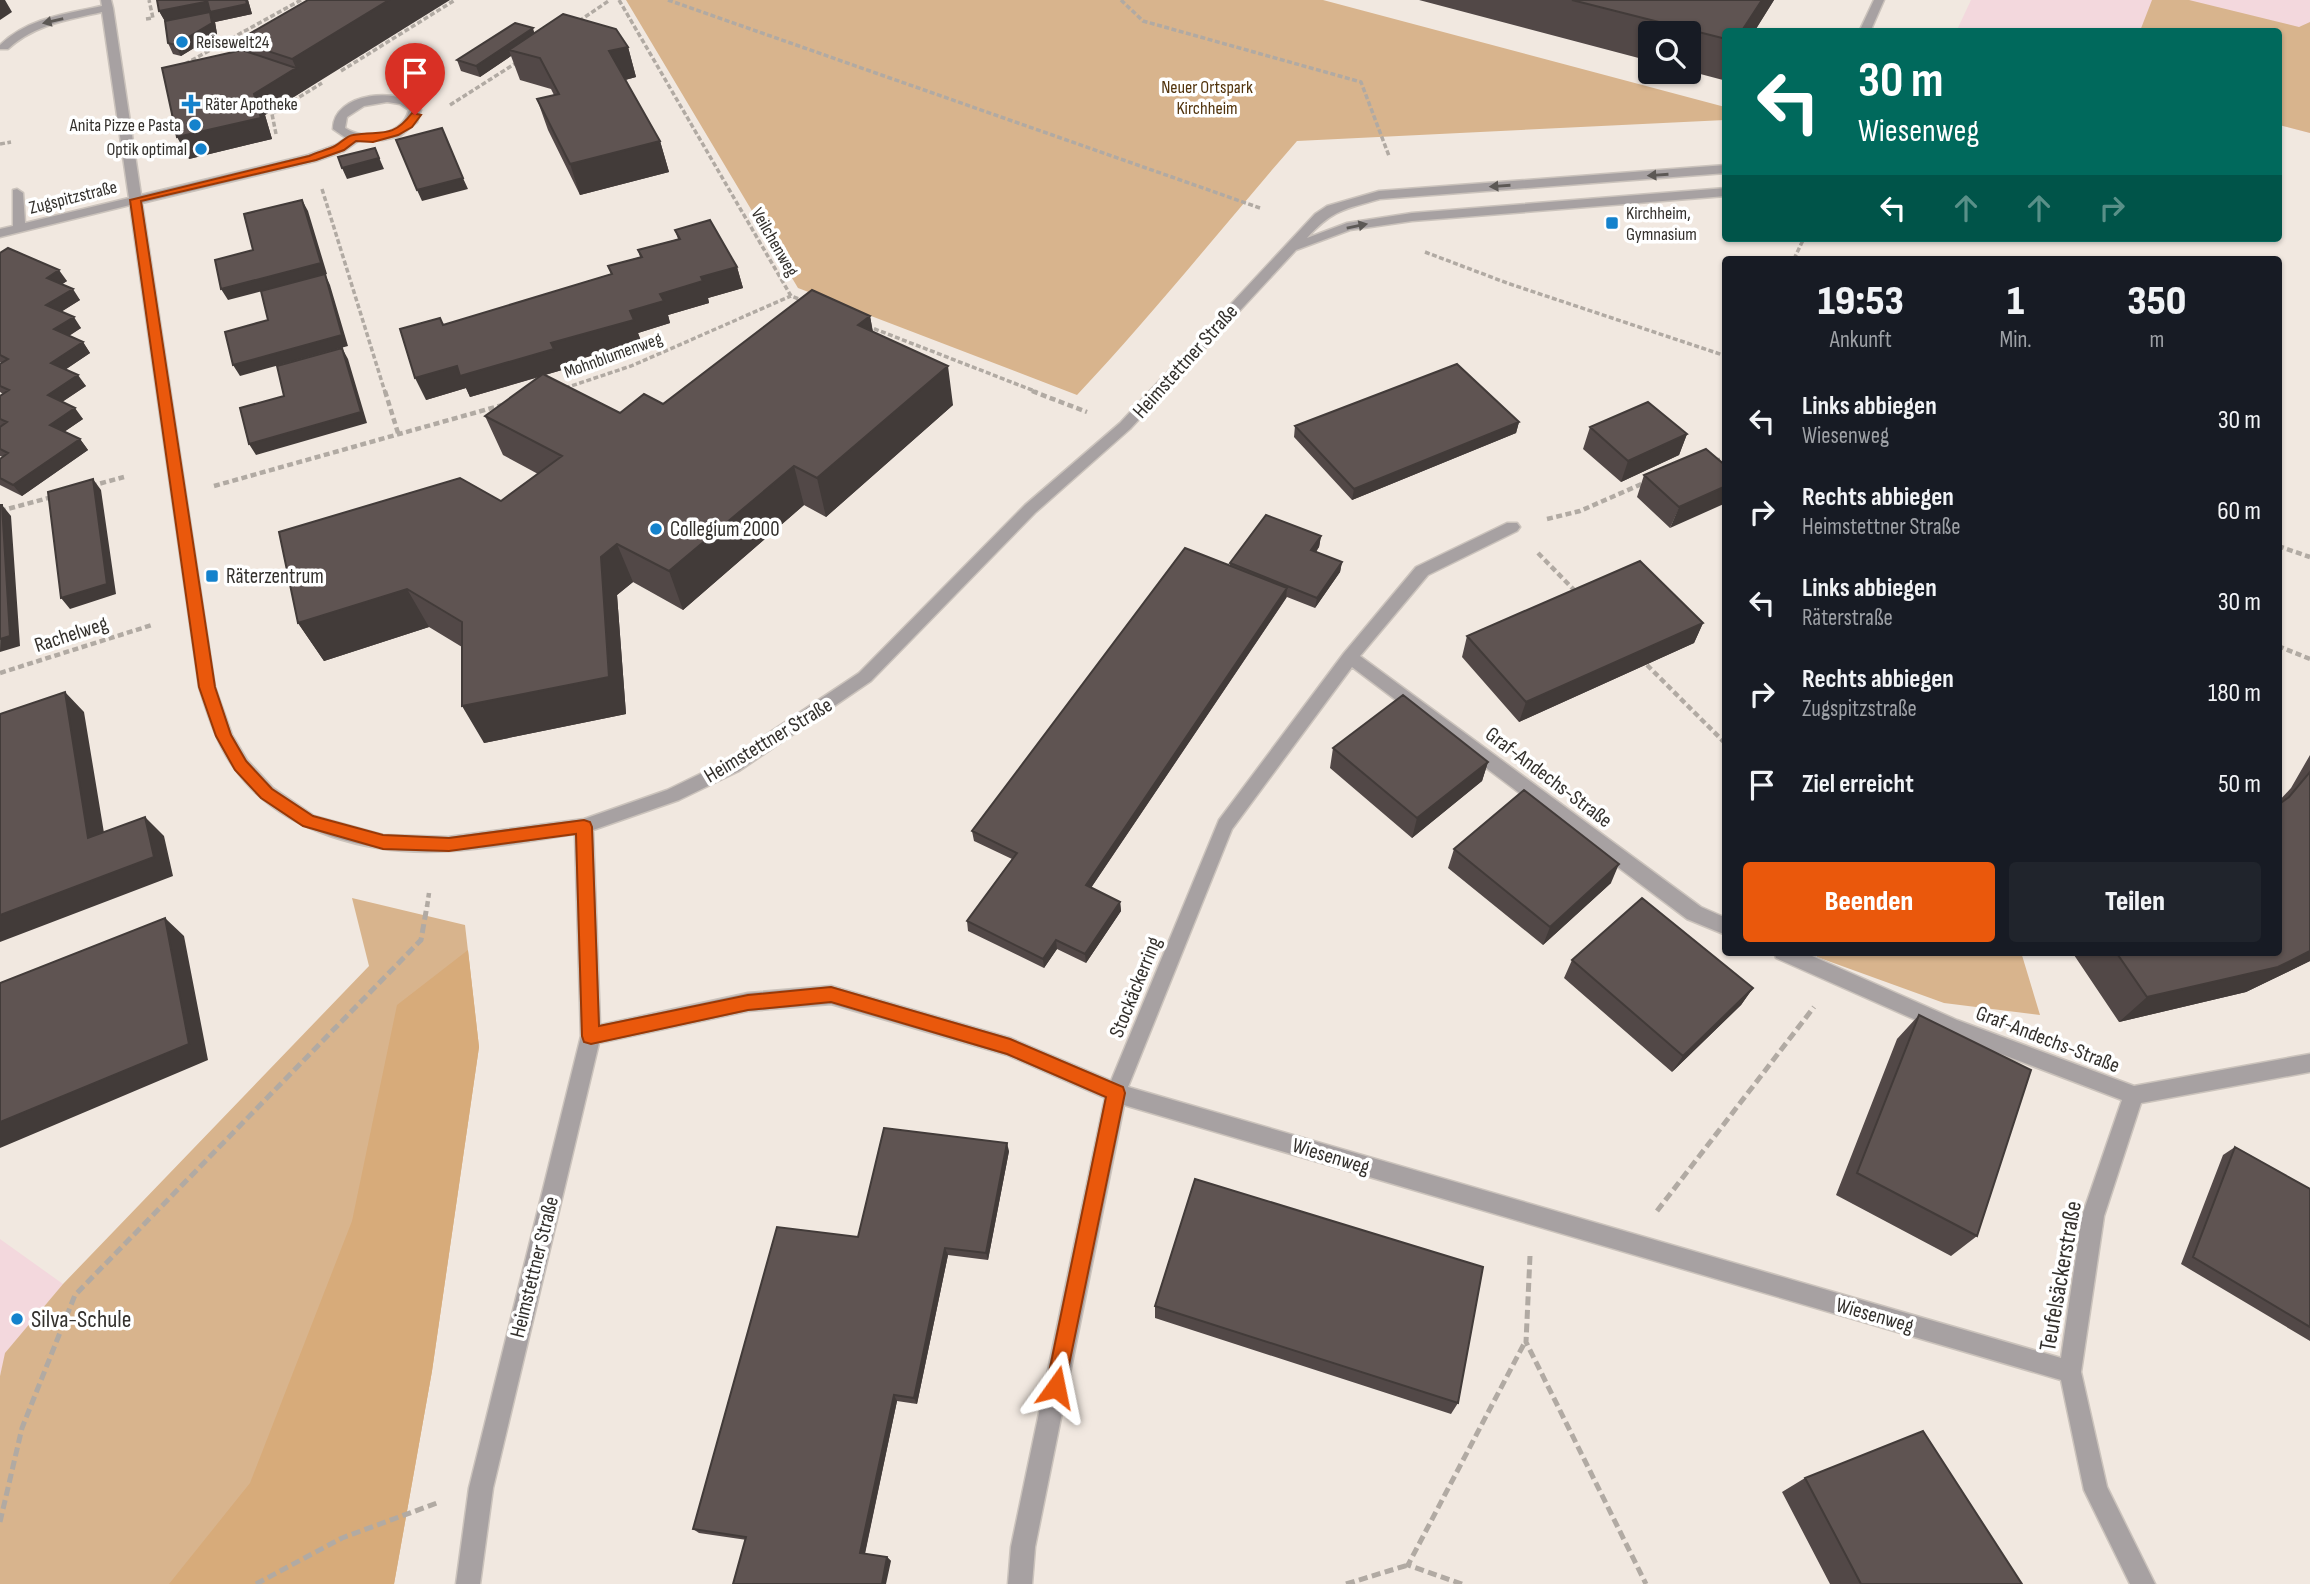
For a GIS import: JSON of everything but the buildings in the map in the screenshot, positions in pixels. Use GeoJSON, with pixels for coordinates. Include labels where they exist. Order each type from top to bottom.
{"type":"FeatureCollection","features":[{"type":"Feature","properties":{"kind":"street"},"geometry":{"type":"LineString","coordinates":[[1866,28],[1879,0]]}},
{"type":"Feature","properties":{"kind":"street"},"geometry":{"type":"LineString","coordinates":[[5,47],[12,38],[39,24],[107,4],[207,687],[223,736],[241,765],[267,793],[309,822],[383,842],[449,844],[584,827]]}},
{"type":"Feature","properties":{"kind":"street"},"geometry":{"type":"LineString","coordinates":[[354,138],[344,134],[338,123],[341,116],[358,104],[395,99],[412,106],[415,115]]}},
{"type":"Feature","properties":{"kind":"street","name":"Zugspitzstraße"},"geometry":{"type":"LineString","coordinates":[[0,233],[313,158],[340,148],[354,138],[373,138],[394,133],[409,125],[415,115]]}},
{"type":"Feature","properties":{"kind":"street","name":"Heimstettner Straße"},"geometry":{"type":"LineString","coordinates":[[468,1584],[481,1488],[591,1036],[584,827],[673,794],[733,766],[865,677],[1030,509],[1125,426],[1320,217],[1331,209],[1379,195],[1722,169]]}},
{"type":"Feature","properties":{"kind":"street"},"geometry":{"type":"LineString","coordinates":[[17,192],[19,228]]}},
{"type":"Feature","properties":{"kind":"street","name":"Heimstettner Straße"},"geometry":{"type":"LineString","coordinates":[[1293,247],[1347,227],[1412,217],[1722,192]]}},
{"type":"Feature","properties":{"kind":"street","name":"Stockäckerring"},"geometry":{"type":"LineString","coordinates":[[1020,1584],[1023,1547],[1116,1093],[1225,825],[1350,657],[1422,571],[1512,527]]}},
{"type":"Feature","properties":{"kind":"street","name":"Graf-Andechs-Straße"},"geometry":{"type":"LineString","coordinates":[[1350,657],[1694,913],[1722,925]]}},
{"type":"Feature","properties":{"kind":"street","name":"Graf-Andechs-Straße"},"geometry":{"type":"LineString","coordinates":[[1792,956],[1950,1026],[2134,1095],[2310,1063]]}},
{"type":"Feature","properties":{"kind":"street","name":"Wiesenweg"},"geometry":{"type":"LineString","coordinates":[[591,1036],[748,1002],[831,995],[1010,1047],[1116,1093],[2070,1371]]}},
{"type":"Feature","properties":{"kind":"street","name":"Teufelsäckerstraße"},"geometry":{"type":"LineString","coordinates":[[2134,1095],[2093,1216],[2070,1371],[2096,1490],[2143,1584]]}},
{"type":"Feature","properties":{"kind":"path"},"geometry":{"type":"LineString","coordinates":[[120,87],[164,75],[301,0]]}},
{"type":"Feature","properties":{"kind":"path"},"geometry":{"type":"LineString","coordinates":[[340,72],[455,0]]}},
{"type":"Feature","properties":{"kind":"path"},"geometry":{"type":"LineString","coordinates":[[577,22],[610,0]]}},
{"type":"Feature","properties":{"kind":"path","name":"Veilchenweg"},"geometry":{"type":"LineString","coordinates":[[619,0],[791,296],[816,306]]}},
{"type":"Feature","properties":{"kind":"path"},"geometry":{"type":"LineString","coordinates":[[668,0],[1260,208]]}},
{"type":"Feature","properties":{"kind":"path"},"geometry":{"type":"LineString","coordinates":[[1121,0],[1143,21],[1361,82],[1389,156]]}},
{"type":"Feature","properties":{"kind":"path"},"geometry":{"type":"LineString","coordinates":[[415,115],[446,107],[522,60]]}},
{"type":"Feature","properties":{"kind":"path"},"geometry":{"type":"LineString","coordinates":[[276,135],[272,114],[329,79]]}},
{"type":"Feature","properties":{"kind":"path"},"geometry":{"type":"LineString","coordinates":[[0,144],[11,142]]}},
{"type":"Feature","properties":{"kind":"path"},"geometry":{"type":"LineString","coordinates":[[313,158],[398,433]]}},
{"type":"Feature","properties":{"kind":"path"},"geometry":{"type":"LineString","coordinates":[[1424,252],[1507,283],[1722,355]]}},
{"type":"Feature","properties":{"kind":"path","name":"Mohnblumenweg"},"geometry":{"type":"LineString","coordinates":[[553,391],[631,366],[791,296]]}},
{"type":"Feature","properties":{"kind":"path"},"geometry":{"type":"LineString","coordinates":[[867,326],[1125,426]]}},
{"type":"Feature","properties":{"kind":"path"},"geometry":{"type":"LineString","coordinates":[[178,496],[514,401]]}},
{"type":"Feature","properties":{"kind":"path"},"geometry":{"type":"LineString","coordinates":[[1710,460],[1722,460]]}},
{"type":"Feature","properties":{"kind":"path"},"geometry":{"type":"LineString","coordinates":[[87,487],[124,477]]}},
{"type":"Feature","properties":{"kind":"path"},"geometry":{"type":"LineString","coordinates":[[1512,527],[1580,511],[1650,480]]}},
{"type":"Feature","properties":{"kind":"path"},"geometry":{"type":"LineString","coordinates":[[0,511],[62,494]]}},
{"type":"Feature","properties":{"kind":"path"},"geometry":{"type":"LineString","coordinates":[[1512,527],[1586,602]]}},
{"type":"Feature","properties":{"kind":"path"},"geometry":{"type":"LineString","coordinates":[[2282,547],[2310,557]]}},
{"type":"Feature","properties":{"kind":"path","name":"Rachelweg"},"geometry":{"type":"LineString","coordinates":[[0,673],[152,625]]}},
{"type":"Feature","properties":{"kind":"path"},"geometry":{"type":"LineString","coordinates":[[2282,648],[2310,659]]}},
{"type":"Feature","properties":{"kind":"path"},"geometry":{"type":"LineString","coordinates":[[1647,665],[1722,740]]}},
{"type":"Feature","properties":{"kind":"path"},"geometry":{"type":"LineString","coordinates":[[0,1522],[22,1428],[75,1295],[421,940],[429,893]]}},
{"type":"Feature","properties":{"kind":"path"},"geometry":{"type":"LineString","coordinates":[[1631,1245],[1838,976]]}},
{"type":"Feature","properties":{"kind":"path"},"geometry":{"type":"LineString","coordinates":[[1408,1565],[1526,1342],[1532,1216]]}},
{"type":"Feature","properties":{"kind":"path"},"geometry":{"type":"LineString","coordinates":[[1526,1342],[1646,1584]]}},
{"type":"Feature","properties":{"kind":"path"},"geometry":{"type":"LineString","coordinates":[[257,1584],[342,1538],[481,1488]]}},
{"type":"Feature","properties":{"kind":"path"},"geometry":{"type":"LineString","coordinates":[[1346,1584],[1408,1565],[1462,1584]]}},
{"type":"Feature","properties":{"kind":"shaded area"},"geometry":{"type":"Polygon","coordinates":[[[1971,0],[2310,0],[2310,133],[2282,126],[2282,28],[1958,28],[1971,0]]]}},
{"type":"Feature","properties":{"kind":"shaded area"},"geometry":{"type":"Polygon","coordinates":[[[468,950],[479,1047],[432,1371],[394,1584],[169,1584],[250,1483],[352,1221],[397,1005],[468,950]]]}},
{"type":"Feature","properties":{"kind":"shaded area","name":"Silva-Schule"},"geometry":{"type":"Polygon","coordinates":[[[0,1239],[63,1284],[6,1353],[0,1376],[0,1239]]]}},
{"type":"Feature","properties":{"kind":"green space","name":"Neuer Ortspark Kirchheim"},"geometry":{"type":"Polygon","coordinates":[[[626,0],[1323,0],[1722,106],[1722,120],[1297,141],[1077,395],[798,288],[626,0]]]}},
{"type":"Feature","properties":{"kind":"green space"},"geometry":{"type":"Polygon","coordinates":[[[2152,0],[2189,0],[2299,27],[2310,22],[2310,133],[2282,126],[2282,28],[2141,28],[2152,0]]]}},
{"type":"Feature","properties":{"kind":"green space"},"geometry":{"type":"Polygon","coordinates":[[[352,898],[465,925],[479,1047],[432,1371],[394,1584],[0,1584],[0,1376],[5,1353],[63,1284],[369,966],[352,898]]]}},
{"type":"Feature","properties":{"kind":"green space"},"geometry":{"type":"Polygon","coordinates":[[[2022,956],[2040,1015],[1944,1003],[1817,957],[2022,956]]]}},
{"type":"Feature","properties":{"kind":"place","name":"Reisewelt24"},"geometry":{"type":"Point","coordinates":[182,42]}},
{"type":"Feature","properties":{"kind":"place","name":"Räter Apotheke"},"geometry":{"type":"Point","coordinates":[191,104]}},
{"type":"Feature","properties":{"kind":"place","name":"Anita Pizze e Pasta"},"geometry":{"type":"Point","coordinates":[195,125]}},
{"type":"Feature","properties":{"kind":"place","name":"Optik optimal"},"geometry":{"type":"Point","coordinates":[201,149]}},
{"type":"Feature","properties":{"kind":"place","name":"Kirchheim, Gymnasium"},"geometry":{"type":"Point","coordinates":[1612,223]}},
{"type":"Feature","properties":{"kind":"place","name":"Collegium 2000"},"geometry":{"type":"Point","coordinates":[656,529]}},
{"type":"Feature","properties":{"kind":"place","name":"Räterzentrum"},"geometry":{"type":"Point","coordinates":[212,576]}},
{"type":"Feature","properties":{"kind":"place","name":"Silva-Schule"},"geometry":{"type":"Point","coordinates":[17,1319]}},
{"type":"Feature","properties":{"kind":"route"},"geometry":{"type":"LineString","coordinates":[[415,115],[409,125],[383,137],[354,138],[340,148],[313,158],[135,200],[194,610],[207,687],[223,736],[241,765],[267,793],[309,822],[383,842],[449,844],[584,827],[591,1036],[748,1002],[831,995],[1010,1047],[1116,1093],[1056,1387]]}}]}
